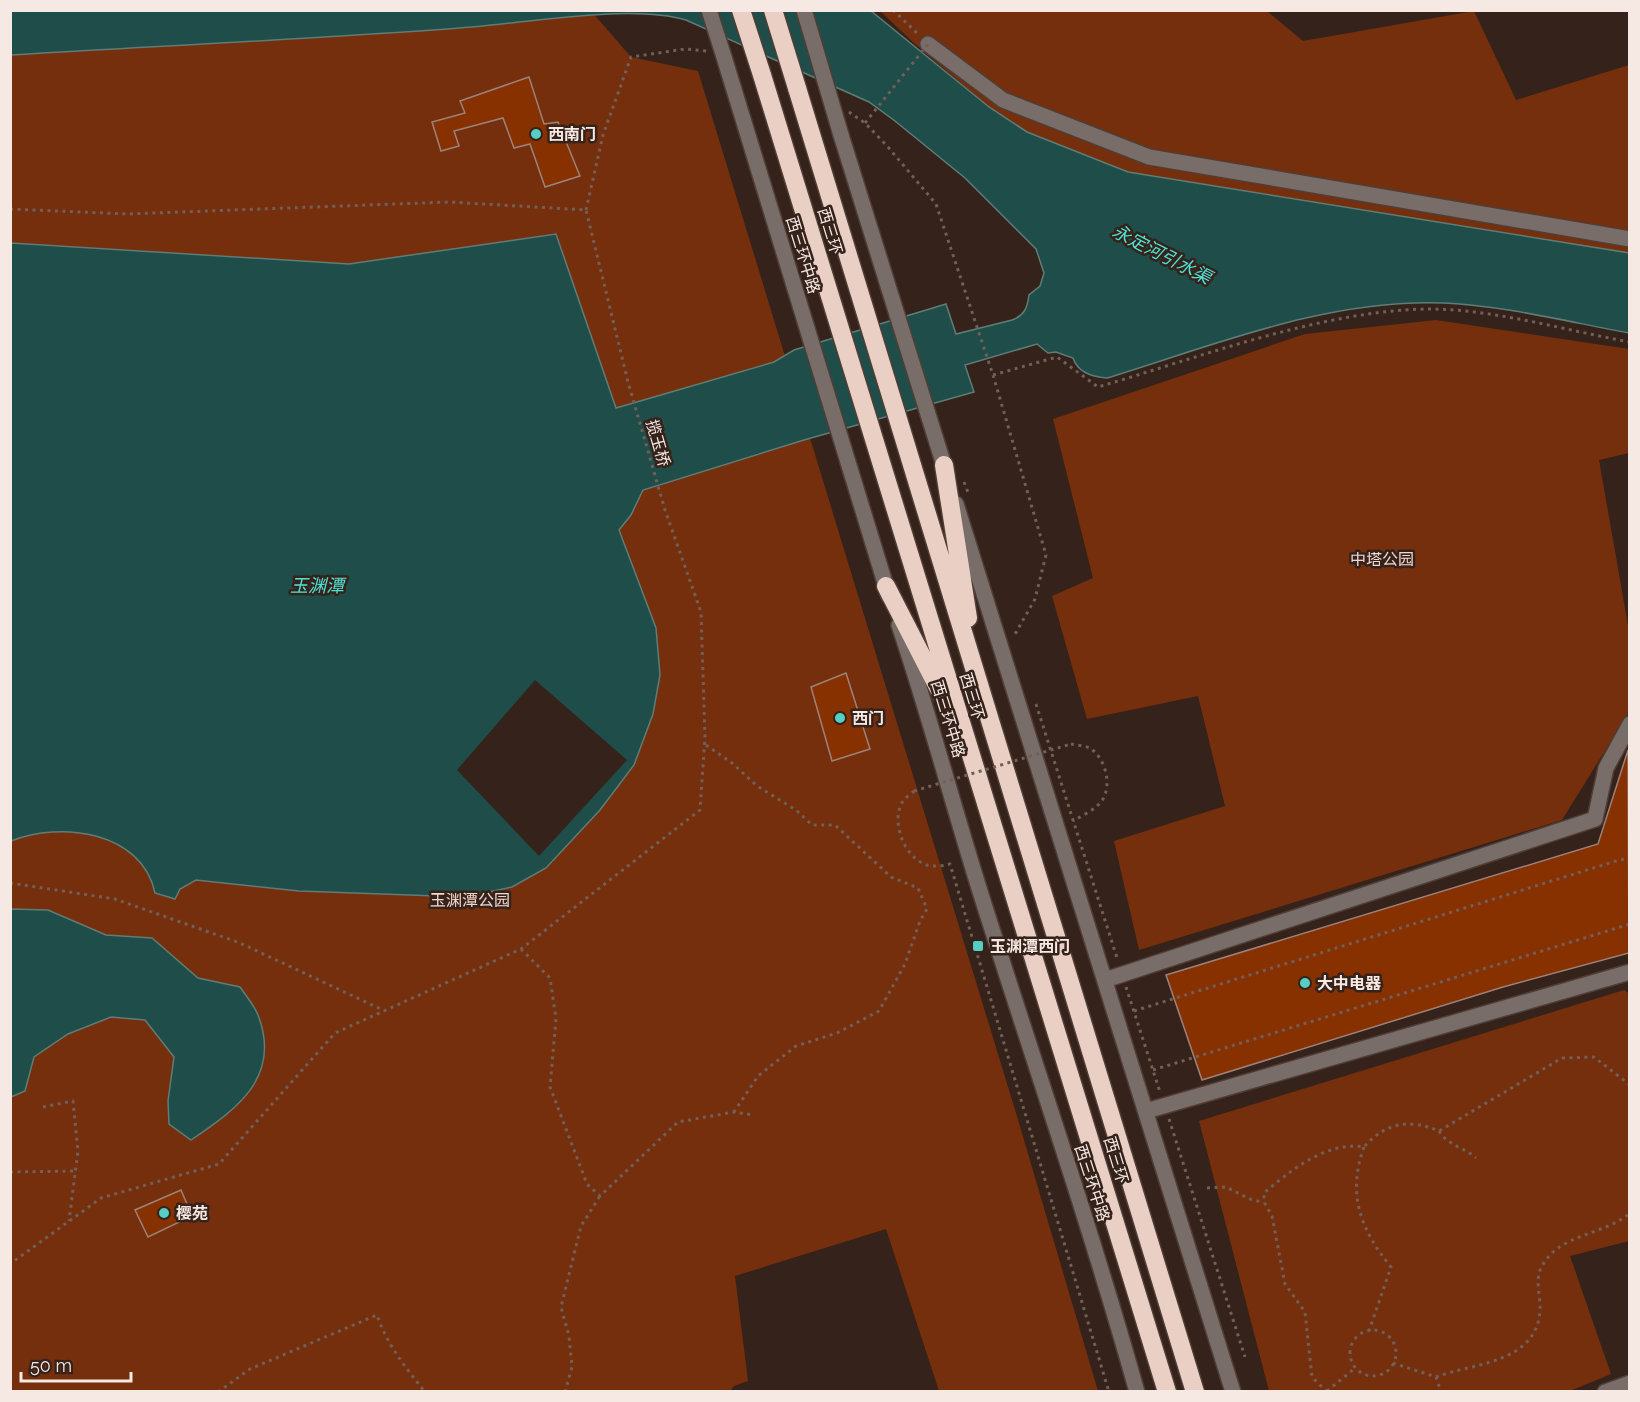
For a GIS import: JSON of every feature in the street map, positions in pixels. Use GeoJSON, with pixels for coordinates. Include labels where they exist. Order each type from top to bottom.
{"type":"FeatureCollection","features":[{"type":"Feature","properties":{"kind":"highway","name":"西三环"},"geometry":{"type":"LineString","coordinates":[[741,10],[1167,1392]]}},
{"type":"Feature","properties":{"kind":"highway","name":"西三环"},"geometry":{"type":"LineString","coordinates":[[773,10],[1195,1392]]}},
{"type":"Feature","properties":{"kind":"highway"},"geometry":{"type":"LineString","coordinates":[[944,465],[978,682]]}},
{"type":"Feature","properties":{"kind":"highway"},"geometry":{"type":"LineString","coordinates":[[886,586],[964,737]]}},
{"type":"Feature","properties":{"kind":"street","name":"西三环中路"},"geometry":{"type":"LineString","coordinates":[[709,10],[719,54],[810,337],[886,586],[928,710],[977,883],[1113,1308],[1137,1392]]}},
{"type":"Feature","properties":{"kind":"street"},"geometry":{"type":"LineString","coordinates":[[804,10],[1233,1392]]}},
{"type":"Feature","properties":{"kind":"street"},"geometry":{"type":"LineString","coordinates":[[928,44],[1003,100],[1149,157],[1629,239]]}},
{"type":"Feature","properties":{"kind":"street"},"geometry":{"type":"LineString","coordinates":[[1105,980],[1595,819],[1606,768],[1629,724]]}},
{"type":"Feature","properties":{"kind":"street"},"geometry":{"type":"LineString","coordinates":[[1146,1111],[1629,972]]}},
{"type":"Feature","properties":{"kind":"street"},"geometry":{"type":"LineString","coordinates":[[1605,1392],[1629,1383]]}},
{"type":"Feature","properties":{"kind":"path"},"geometry":{"type":"LineString","coordinates":[[865,123],[928,44],[893,10]]}},
{"type":"Feature","properties":{"kind":"path"},"geometry":{"type":"LineString","coordinates":[[10,208],[127,214],[449,202],[586,210],[603,135],[631,57],[685,49],[719,54]]}},
{"type":"Feature","properties":{"kind":"path"},"geometry":{"type":"LineString","coordinates":[[845,110],[865,123],[936,204],[993,375],[1046,555],[1035,599],[1014,636]]}},
{"type":"Feature","properties":{"kind":"path","name":"揽玉桥"},"geometry":{"type":"LineString","coordinates":[[10,1264],[101,1198],[219,1164],[336,1033],[521,949],[700,810],[705,744],[701,612],[665,510],[628,382],[586,210]]}},
{"type":"Feature","properties":{"kind":"path"},"geometry":{"type":"LineString","coordinates":[[993,375],[1057,357],[1098,387],[1306,327],[1361,314],[1427,309],[1467,311],[1629,342]]}},
{"type":"Feature","properties":{"kind":"path"},"geometry":{"type":"LineString","coordinates":[[964,479],[971,502]]}},
{"type":"Feature","properties":{"kind":"path"},"geometry":{"type":"LineString","coordinates":[[1010,625],[1017,647]]}},
{"type":"Feature","properties":{"kind":"path"},"geometry":{"type":"LineString","coordinates":[[1035,701],[1245,1357]]}},
{"type":"Feature","properties":{"kind":"path"},"geometry":{"type":"LineString","coordinates":[[705,744],[732,763],[757,786],[796,810],[812,825],[835,825],[891,877],[918,888],[927,909],[920,921],[906,964],[879,1011],[837,1034],[796,1046],[758,1076],[734,1112]]}},
{"type":"Feature","properties":{"kind":"path"},"geometry":{"type":"LineString","coordinates":[[1073,821],[1103,800],[1108,783],[1103,765],[1090,748],[1071,744],[914,792],[902,801],[898,822],[903,843],[913,856],[926,865],[950,864],[1109,1392]]}},
{"type":"Feature","properties":{"kind":"path"},"geometry":{"type":"LineString","coordinates":[[1134,1011],[1629,859]]}},
{"type":"Feature","properties":{"kind":"path"},"geometry":{"type":"LineString","coordinates":[[10,883],[115,899],[240,943],[386,1011]]}},
{"type":"Feature","properties":{"kind":"path"},"geometry":{"type":"LineString","coordinates":[[1153,1070],[1629,924]]}},
{"type":"Feature","properties":{"kind":"path"},"geometry":{"type":"LineString","coordinates":[[521,949],[550,978],[556,1019],[550,1087],[587,1184],[600,1196]]}},
{"type":"Feature","properties":{"kind":"path"},"geometry":{"type":"LineString","coordinates":[[1439,1131],[1562,1058],[1594,1057],[1629,1085]]}},
{"type":"Feature","properties":{"kind":"path"},"geometry":{"type":"LineString","coordinates":[[43,1107],[73,1101],[78,1151],[69,1221]]}},
{"type":"Feature","properties":{"kind":"path"},"geometry":{"type":"LineString","coordinates":[[565,1392],[572,1367],[569,1336],[561,1307],[581,1226],[600,1196],[678,1122],[734,1112],[753,1115]]}},
{"type":"Feature","properties":{"kind":"path"},"geometry":{"type":"LineString","coordinates":[[1369,1331],[1391,1267],[1366,1230],[1356,1195],[1356,1179],[1364,1147],[1377,1132],[1398,1125],[1422,1124],[1439,1131],[1444,1140],[1468,1150],[1476,1158]]}},
{"type":"Feature","properties":{"kind":"path"},"geometry":{"type":"LineString","coordinates":[[1355,1368],[1327,1391],[1312,1377],[1305,1312],[1285,1284],[1272,1216],[1264,1202],[1264,1193],[1291,1170],[1325,1152],[1349,1144],[1364,1147]]}},
{"type":"Feature","properties":{"kind":"path"},"geometry":{"type":"LineString","coordinates":[[10,1172],[75,1171]]}},
{"type":"Feature","properties":{"kind":"path"},"geometry":{"type":"LineString","coordinates":[[1207,1188],[1226,1187],[1252,1200],[1264,1202]]}},
{"type":"Feature","properties":{"kind":"path"},"geometry":{"type":"LineString","coordinates":[[1393,1363],[1436,1377],[1491,1363],[1510,1354],[1524,1344],[1535,1329],[1540,1313],[1537,1280],[1542,1266],[1570,1239],[1617,1224],[1629,1213]]}},
{"type":"Feature","properties":{"kind":"path"},"geometry":{"type":"LineString","coordinates":[[218,1392],[249,1369],[377,1315],[383,1332],[400,1360],[425,1392]]}},
{"type":"Feature","properties":{"kind":"path"},"geometry":{"type":"LineString","coordinates":[[1369,1331],[1389,1337],[1395,1350],[1393,1363],[1389,1370],[1376,1376],[1361,1373],[1355,1368],[1350,1356],[1352,1342],[1362,1333],[1369,1331]]}},
{"type":"Feature","properties":{"kind":"path"},"geometry":{"type":"LineString","coordinates":[[1436,1377],[1441,1392]]}},
{"type":"Feature","properties":{"kind":"green space","name":"玉渊潭公园"},"geometry":{"type":"Polygon","coordinates":[[[10,11],[591,11],[631,57],[698,71],[1016,1113],[1098,1391],[939,1391],[886,1229],[735,1276],[748,1381],[734,1386],[730,1391],[11,1391],[10,11]]]}},
{"type":"Feature","properties":{"kind":"green space"},"geometry":{"type":"Polygon","coordinates":[[[880,11],[1267,11],[1303,41],[1474,11],[1516,100],[1629,65],[1629,253],[1128,172],[1027,132],[989,107],[880,11]]]}},
{"type":"Feature","properties":{"kind":"green space","name":"中塔公园"},"geometry":{"type":"Polygon","coordinates":[[[1436,320],[1629,349],[1629,453],[1599,460],[1629,631],[1629,712],[1562,820],[1139,950],[1114,841],[1225,806],[1198,696],[1087,719],[1052,596],[1093,578],[1053,419],[1305,334],[1436,320]]]}},
{"type":"Feature","properties":{"kind":"green space"},"geometry":{"type":"Polygon","coordinates":[[[1624,990],[1630,994],[1629,1241],[1570,1256],[1611,1374],[1570,1391],[1269,1391],[1199,1121],[1624,990]]]}},
{"type":"Feature","properties":{"kind":"water","name":"玉渊潭"},"geometry":{"type":"Polygon","coordinates":[[[11,11],[871,11],[989,107],[1027,132],[1128,172],[1629,253],[1629,333],[1491,307],[1444,303],[1401,303],[1358,308],[1273,326],[1107,378],[1086,373],[1078,367],[1073,358],[1056,352],[1048,353],[1037,344],[965,365],[974,392],[804,440],[643,490],[631,515],[619,530],[656,628],[660,675],[653,714],[634,765],[600,810],[546,868],[512,887],[464,897],[299,891],[196,880],[180,889],[175,899],[155,893],[147,872],[134,856],[117,844],[96,836],[75,832],[52,832],[11,841],[11,243],[349,264],[556,234],[616,408],[774,362],[794,350],[946,304],[956,334],[1012,320],[1025,311],[1029,295],[1040,286],[1044,273],[1036,249],[965,178],[869,102],[686,20],[663,15],[606,14],[404,32],[11,55],[11,11]]]}},
{"type":"Feature","properties":{"kind":"water"},"geometry":{"type":"Polygon","coordinates":[[[11,909],[48,910],[106,935],[152,938],[198,978],[240,987],[258,1015],[264,1037],[264,1056],[259,1074],[251,1089],[224,1116],[191,1140],[169,1124],[168,1101],[174,1057],[145,1020],[111,1017],[68,1034],[34,1057],[25,1091],[11,1097],[11,909]]]}},
{"type":"Feature","properties":{"kind":"pier"},"geometry":{"type":"Polygon","coordinates":[[[535,680],[627,760],[539,856],[457,770],[535,680]]]}},
{"type":"Feature","properties":{"kind":"building","name":"西南门"},"geometry":{"type":"Polygon","coordinates":[[[529,77],[544,124],[558,122],[580,176],[545,187],[530,144],[514,148],[503,118],[454,131],[459,146],[441,151],[432,122],[465,113],[460,101],[529,77]]]}},
{"type":"Feature","properties":{"kind":"building","name":"西门"},"geometry":{"type":"Polygon","coordinates":[[[846,673],[870,749],[832,761],[811,687],[846,673]]]}},
{"type":"Feature","properties":{"kind":"building"},"geometry":{"type":"Polygon","coordinates":[[[1628,750],[1629,953],[1503,987],[1202,1080],[1166,975],[1598,844],[1628,750]]]}},
{"type":"Feature","properties":{"kind":"building","name":"樱苑"},"geometry":{"type":"Polygon","coordinates":[[[181,1190],[192,1216],[148,1237],[135,1210],[181,1190]]]}},
{"type":"Feature","properties":{"kind":"place","name":"西南门"},"geometry":{"type":"Point","coordinates":[536,134]}},
{"type":"Feature","properties":{"kind":"place","name":"西门"},"geometry":{"type":"Point","coordinates":[840,718]}},
{"type":"Feature","properties":{"kind":"place","name":"玉渊潭西门"},"geometry":{"type":"Point","coordinates":[978,946]}},
{"type":"Feature","properties":{"kind":"place","name":"大中电器"},"geometry":{"type":"Point","coordinates":[1305,983]}},
{"type":"Feature","properties":{"kind":"place","name":"樱苑"},"geometry":{"type":"Point","coordinates":[164,1213]}},
{"type":"Feature","properties":{"kind":"water label","name":"永定河引水渠"},"geometry":{"type":"Point","coordinates":[1162,254]}}]}
